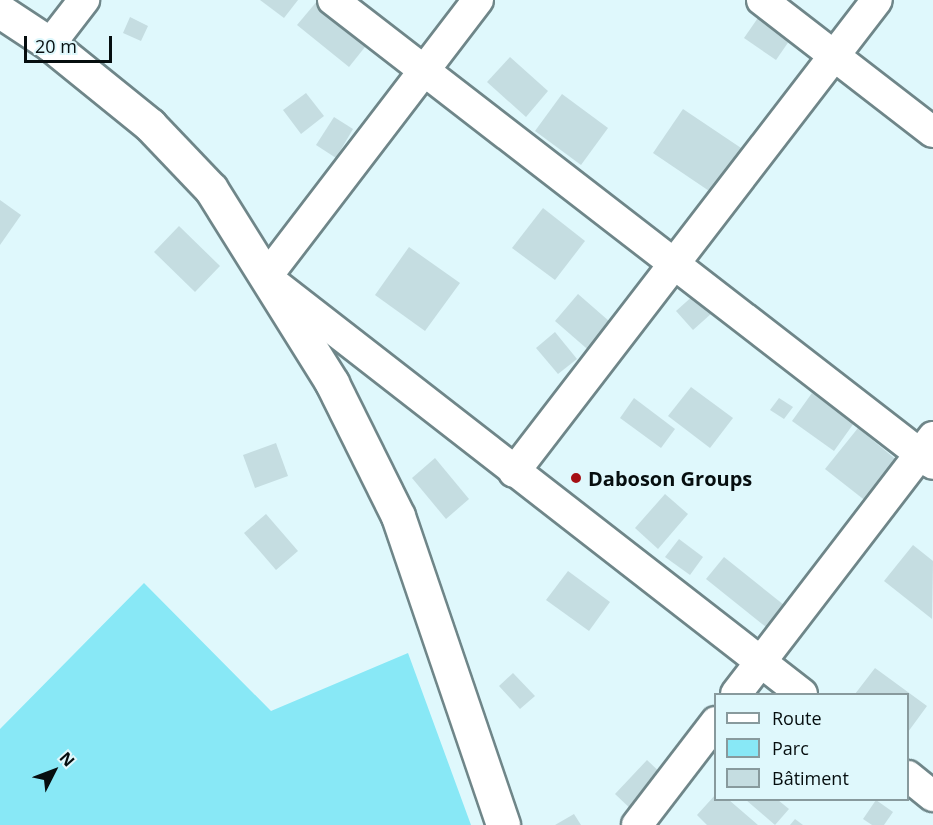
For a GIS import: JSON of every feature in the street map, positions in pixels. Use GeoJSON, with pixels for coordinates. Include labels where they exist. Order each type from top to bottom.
{"type":"FeatureCollection","features":[{"type":"Feature","properties":{"kind":"street"},"geometry":{"type":"LineString","coordinates":[[51,44],[84,0]]}},
{"type":"Feature","properties":{"kind":"street"},"geometry":{"type":"LineString","coordinates":[[333,0],[674,264],[929,452],[737,693]]}},
{"type":"Feature","properties":{"kind":"street"},"geometry":{"type":"LineString","coordinates":[[266,277],[478,0]]}},
{"type":"Feature","properties":{"kind":"street"},"geometry":{"type":"LineString","coordinates":[[762,0],[933,132]]}},
{"type":"Feature","properties":{"kind":"street"},"geometry":{"type":"LineString","coordinates":[[514,472],[877,0]]}},
{"type":"Feature","properties":{"kind":"street"},"geometry":{"type":"LineString","coordinates":[[0,11],[51,44],[150,125],[211,189],[332,383],[398,516],[503,825]]}},
{"type":"Feature","properties":{"kind":"street"},"geometry":{"type":"LineString","coordinates":[[266,277],[801,693]]}},
{"type":"Feature","properties":{"kind":"street"},"geometry":{"type":"LineString","coordinates":[[637,825],[714,725]]}},
{"type":"Feature","properties":{"kind":"street"},"geometry":{"type":"LineString","coordinates":[[909,777],[933,796]]}},
{"type":"Feature","properties":{"kind":"green space"},"geometry":{"type":"Polygon","coordinates":[[[144,583],[271,711],[408,653],[471,825],[0,825],[0,729],[144,583]]]}},
{"type":"Feature","properties":{"kind":"building"},"geometry":{"type":"Polygon","coordinates":[[[260,0],[298,0],[284,18],[260,0]]]}},
{"type":"Feature","properties":{"kind":"building"},"geometry":{"type":"Polygon","coordinates":[[[318,0],[369,42],[349,67],[297,25],[318,0]]]}},
{"type":"Feature","properties":{"kind":"building"},"geometry":{"type":"Polygon","coordinates":[[[762,12],[794,34],[776,60],[744,38],[762,12]]]}},
{"type":"Feature","properties":{"kind":"building"},"geometry":{"type":"Polygon","coordinates":[[[130,17],[148,26],[141,41],[123,33],[130,17]]]}},
{"type":"Feature","properties":{"kind":"building"},"geometry":{"type":"Polygon","coordinates":[[[510,57],[548,91],[526,117],[487,82],[510,57]]]}},
{"type":"Feature","properties":{"kind":"building"},"geometry":{"type":"Polygon","coordinates":[[[306,93],[324,116],[301,134],[283,110],[306,93]]]}},
{"type":"Feature","properties":{"kind":"building"},"geometry":{"type":"Polygon","coordinates":[[[562,94],[608,128],[581,165],[535,131],[562,94]]]}},
{"type":"Feature","properties":{"kind":"building"},"geometry":{"type":"Polygon","coordinates":[[[683,109],[750,154],[721,199],[653,153],[683,109]]]}},
{"type":"Feature","properties":{"kind":"building"},"geometry":{"type":"Polygon","coordinates":[[[334,117],[353,129],[336,158],[316,145],[334,117]]]}},
{"type":"Feature","properties":{"kind":"building"},"geometry":{"type":"Polygon","coordinates":[[[0,200],[21,215],[0,245],[0,200]]]}},
{"type":"Feature","properties":{"kind":"building"},"geometry":{"type":"Polygon","coordinates":[[[543,208],[585,241],[555,280],[512,248],[543,208]]]}},
{"type":"Feature","properties":{"kind":"building"},"geometry":{"type":"Polygon","coordinates":[[[179,226],[220,266],[195,292],[154,252],[179,226]]]}},
{"type":"Feature","properties":{"kind":"building"},"geometry":{"type":"Polygon","coordinates":[[[409,247],[460,283],[425,331],[375,295],[409,247]]]}},
{"type":"Feature","properties":{"kind":"building"},"geometry":{"type":"Polygon","coordinates":[[[578,294],[617,328],[593,354],[555,321],[578,294]]]}},
{"type":"Feature","properties":{"kind":"building"},"geometry":{"type":"Polygon","coordinates":[[[695,294],[712,313],[693,330],[676,311],[695,294]]]}},
{"type":"Feature","properties":{"kind":"building"},"geometry":{"type":"Polygon","coordinates":[[[555,332],[577,359],[558,374],[536,348],[555,332]]]}},
{"type":"Feature","properties":{"kind":"building"},"geometry":{"type":"Polygon","coordinates":[[[691,387],[733,418],[710,448],[668,416],[691,387]]]}},
{"type":"Feature","properties":{"kind":"building"},"geometry":{"type":"Polygon","coordinates":[[[812,393],[854,423],[834,451],[792,421],[812,393]]]}},
{"type":"Feature","properties":{"kind":"building"},"geometry":{"type":"Polygon","coordinates":[[[634,398],[675,429],[661,448],[620,418],[634,398]]]}},
{"type":"Feature","properties":{"kind":"building"},"geometry":{"type":"Polygon","coordinates":[[[779,398],[793,407],[784,419],[770,410],[779,398]]]}},
{"type":"Feature","properties":{"kind":"building"},"geometry":{"type":"Polygon","coordinates":[[[858,428],[899,462],[867,502],[825,469],[858,428]]]}},
{"type":"Feature","properties":{"kind":"building"},"geometry":{"type":"Polygon","coordinates":[[[276,443],[288,476],[255,488],[243,455],[276,443]]]}},
{"type":"Feature","properties":{"kind":"building"},"geometry":{"type":"Polygon","coordinates":[[[435,458],[469,499],[446,519],[412,478],[435,458]]]}},
{"type":"Feature","properties":{"kind":"building"},"geometry":{"type":"Polygon","coordinates":[[[665,494],[688,514],[658,549],[635,528],[665,494]]]}},
{"type":"Feature","properties":{"kind":"building"},"geometry":{"type":"Polygon","coordinates":[[[266,514],[298,551],[276,570],[244,533],[266,514]]]}},
{"type":"Feature","properties":{"kind":"building"},"geometry":{"type":"Polygon","coordinates":[[[679,539],[703,557],[690,575],[665,557],[679,539]]]}},
{"type":"Feature","properties":{"kind":"building"},"geometry":{"type":"Polygon","coordinates":[[[913,545],[933,561],[932,619],[884,581],[913,545]]]}},
{"type":"Feature","properties":{"kind":"building"},"geometry":{"type":"Polygon","coordinates":[[[724,557],[784,605],[766,627],[706,579],[724,557]]]}},
{"type":"Feature","properties":{"kind":"building"},"geometry":{"type":"Polygon","coordinates":[[[568,571],[610,602],[589,631],[546,600],[568,571]]]}},
{"type":"Feature","properties":{"kind":"building"},"geometry":{"type":"Polygon","coordinates":[[[875,668],[927,706],[909,731],[909,693],[856,693],[875,668]]]}},
{"type":"Feature","properties":{"kind":"building"},"geometry":{"type":"Polygon","coordinates":[[[513,673],[535,696],[520,709],[499,686],[513,673]]]}},
{"type":"Feature","properties":{"kind":"building"},"geometry":{"type":"Polygon","coordinates":[[[647,760],[666,778],[634,812],[615,794],[647,760]]]}},
{"type":"Feature","properties":{"kind":"building"},"geometry":{"type":"Polygon","coordinates":[[[714,796],[714,801],[730,801],[758,825],[707,825],[697,815],[714,796]]]}},
{"type":"Feature","properties":{"kind":"building"},"geometry":{"type":"Polygon","coordinates":[[[747,801],[779,801],[789,809],[775,825],[747,801]]]}},
{"type":"Feature","properties":{"kind":"building"},"geometry":{"type":"Polygon","coordinates":[[[875,801],[893,812],[884,825],[872,825],[863,819],[875,801]]]}},
{"type":"Feature","properties":{"kind":"building"},"geometry":{"type":"Polygon","coordinates":[[[574,814],[581,825],[555,825],[574,814]]]}},
{"type":"Feature","properties":{"kind":"building"},"geometry":{"type":"Polygon","coordinates":[[[795,819],[803,825],[790,825],[795,819]]]}},
{"type":"Feature","properties":{"kind":"place","name":"Daboson Groups"},"geometry":{"type":"Point","coordinates":[576,478]}}]}
